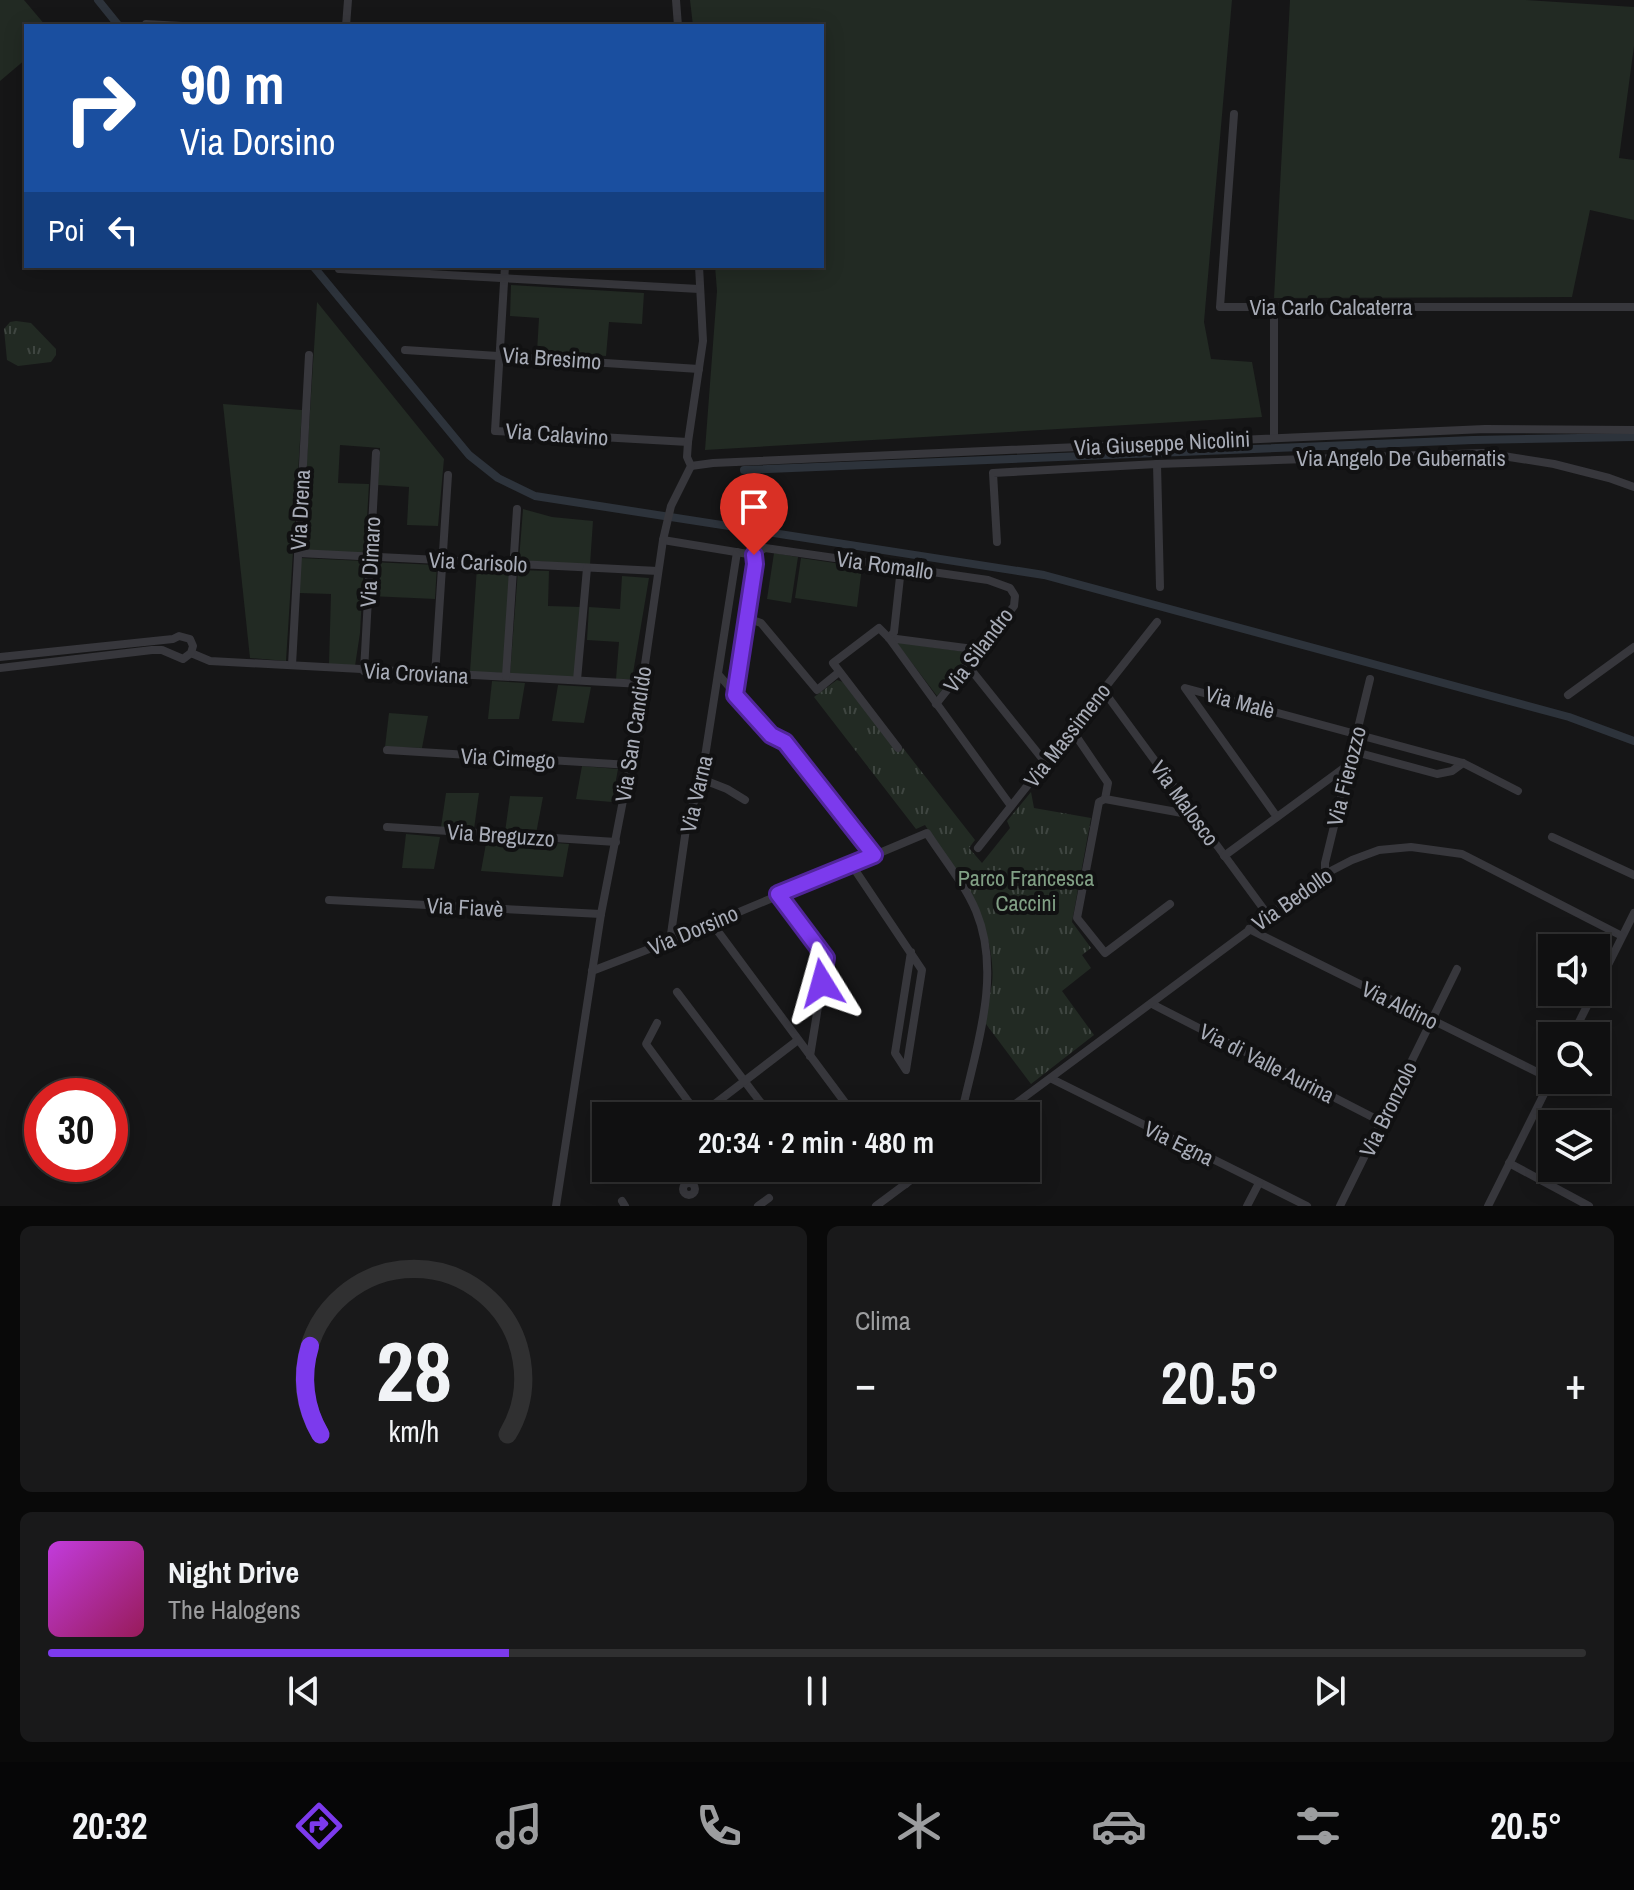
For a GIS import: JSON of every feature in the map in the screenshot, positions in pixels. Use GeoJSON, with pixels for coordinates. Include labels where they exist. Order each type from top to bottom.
{"type":"FeatureCollection","features":[{"type":"Feature","properties":{"kind":"street"},"geometry":{"type":"LineString","coordinates":[[346,24],[348,0]]}},
{"type":"Feature","properties":{"kind":"street"},"geometry":{"type":"LineString","coordinates":[[676,0],[678,24]]}},
{"type":"Feature","properties":{"kind":"street","name":"Via Carlo Calcaterra"},"geometry":{"type":"LineString","coordinates":[[1234,114],[1220,307],[1634,307]]}},
{"type":"Feature","properties":{"kind":"street","name":"Via Calavino"},"geometry":{"type":"LineString","coordinates":[[505,268],[495,431],[688,442]]}},
{"type":"Feature","properties":{"kind":"street"},"geometry":{"type":"LineString","coordinates":[[691,466],[687,457],[688,442],[703,341],[699,268]]}},
{"type":"Feature","properties":{"kind":"street"},"geometry":{"type":"LineString","coordinates":[[339,269],[699,289]]}},
{"type":"Feature","properties":{"kind":"street"},"geometry":{"type":"LineString","coordinates":[[1274,307],[1274,437]]}},
{"type":"Feature","properties":{"kind":"street","name":"Via Bresimo"},"geometry":{"type":"LineString","coordinates":[[405,350],[699,369]]}},
{"type":"Feature","properties":{"kind":"street","name":"Via Drena"},"geometry":{"type":"LineString","coordinates":[[292,665],[309,355]]}},
{"type":"Feature","properties":{"kind":"street","name":"Via Giuseppe Nicolini"},"geometry":{"type":"LineString","coordinates":[[691,466],[1274,437],[1485,429],[1634,430]]}},
{"type":"Feature","properties":{"kind":"street","name":"Via Dimaro"},"geometry":{"type":"LineString","coordinates":[[364,671],[376,453]]}},
{"type":"Feature","properties":{"kind":"street","name":"Via Angelo De Gubernatis"},"geometry":{"type":"LineString","coordinates":[[997,542],[993,473],[1484,453],[1554,464],[1634,487]]}},
{"type":"Feature","properties":{"kind":"street"},"geometry":{"type":"LineString","coordinates":[[1157,464],[1160,587]]}},
{"type":"Feature","properties":{"kind":"street","name":"Via San Candido"},"geometry":{"type":"LineString","coordinates":[[556,1206],[601,914],[630,765],[663,540],[671,506],[691,466]]}},
{"type":"Feature","properties":{"kind":"street"},"geometry":{"type":"LineString","coordinates":[[435,675],[448,475]]}},
{"type":"Feature","properties":{"kind":"street"},"geometry":{"type":"LineString","coordinates":[[506,676],[517,509]]}},
{"type":"Feature","properties":{"kind":"street","name":"Via Romallo"},"geometry":{"type":"LineString","coordinates":[[663,540],[754,555],[765,548],[988,580],[1004,584],[1014,594]]}},
{"type":"Feature","properties":{"kind":"street","name":"Via Varna"},"geometry":{"type":"LineString","coordinates":[[670,941],[688,815],[704,780],[737,552]]}},
{"type":"Feature","properties":{"kind":"street","name":"Via Carisolo"},"geometry":{"type":"LineString","coordinates":[[298,553],[658,571]]}},
{"type":"Feature","properties":{"kind":"street"},"geometry":{"type":"LineString","coordinates":[[735,695],[754,555]]}},
{"type":"Feature","properties":{"kind":"street"},"geometry":{"type":"LineString","coordinates":[[577,680],[587,568]]}},
{"type":"Feature","properties":{"kind":"street"},"geometry":{"type":"LineString","coordinates":[[889,638],[894,632],[901,568]]}},
{"type":"Feature","properties":{"kind":"street","name":"Via Silandro"},"geometry":{"type":"LineString","coordinates":[[936,704],[1014,606],[1014,594]]}},
{"type":"Feature","properties":{"kind":"street"},"geometry":{"type":"LineString","coordinates":[[747,618],[761,623],[817,690],[839,672]]}},
{"type":"Feature","properties":{"kind":"street","name":"Via Massimeno"},"geometry":{"type":"LineString","coordinates":[[978,848],[1157,622]]}},
{"type":"Feature","properties":{"kind":"street"},"geometry":{"type":"LineString","coordinates":[[898,748],[833,663],[879,628],[1011,806]]}},
{"type":"Feature","properties":{"kind":"street"},"geometry":{"type":"LineString","coordinates":[[0,657],[183,636],[190,639],[193,646],[186,658],[179,659],[170,653],[152,650],[0,668]]}},
{"type":"Feature","properties":{"kind":"street"},"geometry":{"type":"LineString","coordinates":[[889,638],[981,650]]}},
{"type":"Feature","properties":{"kind":"street"},"geometry":{"type":"LineString","coordinates":[[170,653],[169,645],[173,639]]}},
{"type":"Feature","properties":{"kind":"street"},"geometry":{"type":"LineString","coordinates":[[107,645],[107,656]]}},
{"type":"Feature","properties":{"kind":"street"},"geometry":{"type":"LineString","coordinates":[[1568,695],[1634,647]]}},
{"type":"Feature","properties":{"kind":"street"},"geometry":{"type":"LineString","coordinates":[[47,652],[49,663]]}},
{"type":"Feature","properties":{"kind":"street","name":"Via Croviana"},"geometry":{"type":"LineString","coordinates":[[191,653],[210,661],[642,684]]}},
{"type":"Feature","properties":{"kind":"street"},"geometry":{"type":"LineString","coordinates":[[968,666],[1045,762]]}},
{"type":"Feature","properties":{"kind":"street"},"geometry":{"type":"LineString","coordinates":[[718,674],[771,735],[785,742],[874,855]]}},
{"type":"Feature","properties":{"kind":"street","name":"Via Fierozzo"},"geometry":{"type":"LineString","coordinates":[[1325,874],[1325,863],[1370,679]]}},
{"type":"Feature","properties":{"kind":"street","name":"Via Malè"},"geometry":{"type":"LineString","coordinates":[[1277,817],[1185,688],[1356,732]]}},
{"type":"Feature","properties":{"kind":"street","name":"Via Malosco"},"geometry":{"type":"LineString","coordinates":[[1103,690],[1268,915]]}},
{"type":"Feature","properties":{"kind":"street"},"geometry":{"type":"LineString","coordinates":[[1072,730],[1108,783],[1105,799]]}},
{"type":"Feature","properties":{"kind":"street"},"geometry":{"type":"LineString","coordinates":[[1356,732],[1463,763],[1518,791]]}},
{"type":"Feature","properties":{"kind":"street","name":"Via Cimego"},"geometry":{"type":"LineString","coordinates":[[387,750],[630,765]]}},
{"type":"Feature","properties":{"kind":"street"},"geometry":{"type":"LineString","coordinates":[[1352,751],[1437,774],[1452,771],[1463,763]]}},
{"type":"Feature","properties":{"kind":"street"},"geometry":{"type":"LineString","coordinates":[[1224,856],[1348,765]]}},
{"type":"Feature","properties":{"kind":"street"},"geometry":{"type":"LineString","coordinates":[[704,780],[745,800]]}},
{"type":"Feature","properties":{"kind":"street"},"geometry":{"type":"LineString","coordinates":[[1170,904],[1105,953],[1077,918],[1099,802],[1105,799],[1194,815]]}},
{"type":"Feature","properties":{"kind":"street","name":"Via Breguzzo"},"geometry":{"type":"LineString","coordinates":[[387,827],[616,842]]}},
{"type":"Feature","properties":{"kind":"street","name":"Via Dorsino"},"geometry":{"type":"LineString","coordinates":[[592,971],[927,833],[976,911],[988,955],[989,982],[964,1102]]}},
{"type":"Feature","properties":{"kind":"street"},"geometry":{"type":"LineString","coordinates":[[1552,837],[1634,875]]}},
{"type":"Feature","properties":{"kind":"street","name":"Via Bedollo"},"geometry":{"type":"LineString","coordinates":[[1019,1102],[1325,874],[1379,850],[1411,847],[1462,854],[1622,936]]}},
{"type":"Feature","properties":{"kind":"street"},"geometry":{"type":"LineString","coordinates":[[851,864],[911,952],[922,970],[906,1070],[895,1053],[911,952]]}},
{"type":"Feature","properties":{"kind":"street"},"geometry":{"type":"LineString","coordinates":[[778,894],[826,958],[810,1056]]}},
{"type":"Feature","properties":{"kind":"street","name":"Via Fiavè"},"geometry":{"type":"LineString","coordinates":[[329,900],[601,914]]}},
{"type":"Feature","properties":{"kind":"street"},"geometry":{"type":"LineString","coordinates":[[1610,960],[1634,913]]}},
{"type":"Feature","properties":{"kind":"street"},"geometry":{"type":"LineString","coordinates":[[711,922],[844,1102]]}},
{"type":"Feature","properties":{"kind":"street","name":"Via Aldino"},"geometry":{"type":"LineString","coordinates":[[1249,929],[1538,1072]]}},
{"type":"Feature","properties":{"kind":"street","name":"Via Bronzolo"},"geometry":{"type":"LineString","coordinates":[[1340,1206],[1457,969]]}},
{"type":"Feature","properties":{"kind":"street"},"geometry":{"type":"LineString","coordinates":[[677,992],[760,1102]]}},
{"type":"Feature","properties":{"kind":"street","name":"Via di Valle Aurina"},"geometry":{"type":"LineString","coordinates":[[1152,1004],[1382,1122]]}},
{"type":"Feature","properties":{"kind":"street"},"geometry":{"type":"LineString","coordinates":[[657,1023],[646,1044],[689,1102]]}},
{"type":"Feature","properties":{"kind":"street"},"geometry":{"type":"LineString","coordinates":[[716,1102],[798,1040]]}},
{"type":"Feature","properties":{"kind":"street","name":"Via Egna"},"geometry":{"type":"LineString","coordinates":[[1052,1079],[1307,1206]]}},
{"type":"Feature","properties":{"kind":"street"},"geometry":{"type":"LineString","coordinates":[[1488,1206],[1543,1094]]}},
{"type":"Feature","properties":{"kind":"street"},"geometry":{"type":"LineString","coordinates":[[1509,1163],[1589,1206]]}},
{"type":"Feature","properties":{"kind":"street"},"geometry":{"type":"LineString","coordinates":[[687,1206],[689,1195],[694,1193],[695,1188],[690,1182]]}},
{"type":"Feature","properties":{"kind":"street"},"geometry":{"type":"LineString","coordinates":[[876,1206],[909,1182]]}},
{"type":"Feature","properties":{"kind":"street"},"geometry":{"type":"LineString","coordinates":[[1247,1206],[1259,1183]]}},
{"type":"Feature","properties":{"kind":"street"},"geometry":{"type":"LineString","coordinates":[[758,1206],[769,1198]]}},
{"type":"Feature","properties":{"kind":"green space"},"geometry":{"type":"Polygon","coordinates":[[[0,0],[24,0],[44,24],[24,24],[24,61],[0,81],[0,0]]]}},
{"type":"Feature","properties":{"kind":"green space"},"geometry":{"type":"Polygon","coordinates":[[[690,0],[1232,0],[1204,322],[1211,359],[1252,362],[1262,417],[705,450],[717,291],[715,268],[824,268],[824,24],[693,24],[690,0]]]}},
{"type":"Feature","properties":{"kind":"green space"},"geometry":{"type":"Polygon","coordinates":[[[1290,0],[1526,0],[1634,7],[1634,46],[1619,158],[1634,160],[1634,220],[1590,210],[1572,297],[1274,298],[1290,0]]]}},
{"type":"Feature","properties":{"kind":"green space"},"geometry":{"type":"Polygon","coordinates":[[[511,285],[644,293],[642,324],[609,322],[606,356],[537,352],[539,318],[510,316],[511,285]]]}},
{"type":"Feature","properties":{"kind":"green space"},"geometry":{"type":"Polygon","coordinates":[[[317,302],[444,459],[438,526],[407,525],[409,487],[378,485],[380,448],[340,445],[338,483],[369,484],[365,554],[301,551],[317,302]]]}},
{"type":"Feature","properties":{"kind":"green space"},"geometry":{"type":"Polygon","coordinates":[[[10,322],[31,323],[56,349],[51,362],[18,366],[7,360],[4,329],[10,322]]]}},
{"type":"Feature","properties":{"kind":"green space"},"geometry":{"type":"Polygon","coordinates":[[[223,404],[302,410],[286,661],[250,658],[223,404]]]}},
{"type":"Feature","properties":{"kind":"green space"},"geometry":{"type":"Polygon","coordinates":[[[523,509],[552,517],[593,521],[590,565],[519,560],[523,509]]]}},
{"type":"Feature","properties":{"kind":"green space"},"geometry":{"type":"Polygon","coordinates":[[[774,553],[798,557],[791,603],[767,599],[774,553]]]}},
{"type":"Feature","properties":{"kind":"green space"},"geometry":{"type":"Polygon","coordinates":[[[301,558],[364,561],[355,666],[329,664],[331,594],[299,593],[301,558]]]}},
{"type":"Feature","properties":{"kind":"green space"},"geometry":{"type":"Polygon","coordinates":[[[801,558],[862,567],[857,607],[795,598],[801,558]]]}},
{"type":"Feature","properties":{"kind":"green space"},"geometry":{"type":"Polygon","coordinates":[[[372,562],[437,565],[435,599],[370,596],[372,562]]]}},
{"type":"Feature","properties":{"kind":"green space"},"geometry":{"type":"Polygon","coordinates":[[[477,567],[510,569],[503,673],[470,672],[477,567]]]}},
{"type":"Feature","properties":{"kind":"green space"},"geometry":{"type":"Polygon","coordinates":[[[518,570],[549,571],[548,606],[581,607],[575,677],[510,674],[518,570]]]}},
{"type":"Feature","properties":{"kind":"green space"},"geometry":{"type":"Polygon","coordinates":[[[622,576],[649,578],[632,679],[616,679],[619,642],[587,640],[589,607],[620,609],[622,576]]]}},
{"type":"Feature","properties":{"kind":"green space"},"geometry":{"type":"Polygon","coordinates":[[[896,642],[973,653],[937,696],[896,642]]]}},
{"type":"Feature","properties":{"kind":"green space","name":"Parco Francesca Caccini"},"geometry":{"type":"Polygon","coordinates":[[[837,680],[843,682],[898,751],[903,748],[975,840],[969,848],[982,863],[1010,828],[1007,821],[1031,792],[1034,808],[1091,818],[1072,922],[1091,948],[1082,955],[1091,968],[1062,991],[1094,1035],[1031,1084],[983,1020],[992,984],[992,962],[981,920],[961,880],[925,825],[916,829],[814,697],[837,680]]]}},
{"type":"Feature","properties":{"kind":"green space"},"geometry":{"type":"Polygon","coordinates":[[[492,681],[525,683],[519,719],[488,719],[492,681]]]}},
{"type":"Feature","properties":{"kind":"green space"},"geometry":{"type":"Polygon","coordinates":[[[558,685],[591,687],[584,723],[552,721],[558,685]]]}},
{"type":"Feature","properties":{"kind":"green space"},"geometry":{"type":"Polygon","coordinates":[[[389,713],[428,716],[422,748],[385,747],[389,713]]]}},
{"type":"Feature","properties":{"kind":"green space"},"geometry":{"type":"Polygon","coordinates":[[[582,766],[618,769],[612,802],[576,799],[582,766]]]}},
{"type":"Feature","properties":{"kind":"green space"},"geometry":{"type":"Polygon","coordinates":[[[446,793],[479,793],[474,829],[441,827],[446,793]]]}},
{"type":"Feature","properties":{"kind":"green space"},"geometry":{"type":"Polygon","coordinates":[[[510,796],[543,797],[536,834],[505,832],[510,796]]]}},
{"type":"Feature","properties":{"kind":"green space"},"geometry":{"type":"Polygon","coordinates":[[[406,834],[440,837],[434,869],[402,868],[406,834]]]}},
{"type":"Feature","properties":{"kind":"green space"},"geometry":{"type":"Polygon","coordinates":[[[487,838],[569,844],[563,877],[481,871],[487,838]]]}},
{"type":"Feature","properties":{"kind":"waterway"},"geometry":{"type":"LineString","coordinates":[[98,0],[117,24]]}},
{"type":"Feature","properties":{"kind":"waterway"},"geometry":{"type":"LineString","coordinates":[[315,268],[469,455],[498,478],[535,496],[1044,575],[1569,717],[1634,741]]}},
{"type":"Feature","properties":{"kind":"waterway"},"geometry":{"type":"LineString","coordinates":[[744,470],[1473,440],[1634,437]]}},
{"type":"Feature","properties":{"kind":"route"},"geometry":{"type":"LineString","coordinates":[[754,555],[735,695],[771,735],[785,742],[874,855],[778,894],[826,958],[822,983]]}}]}
